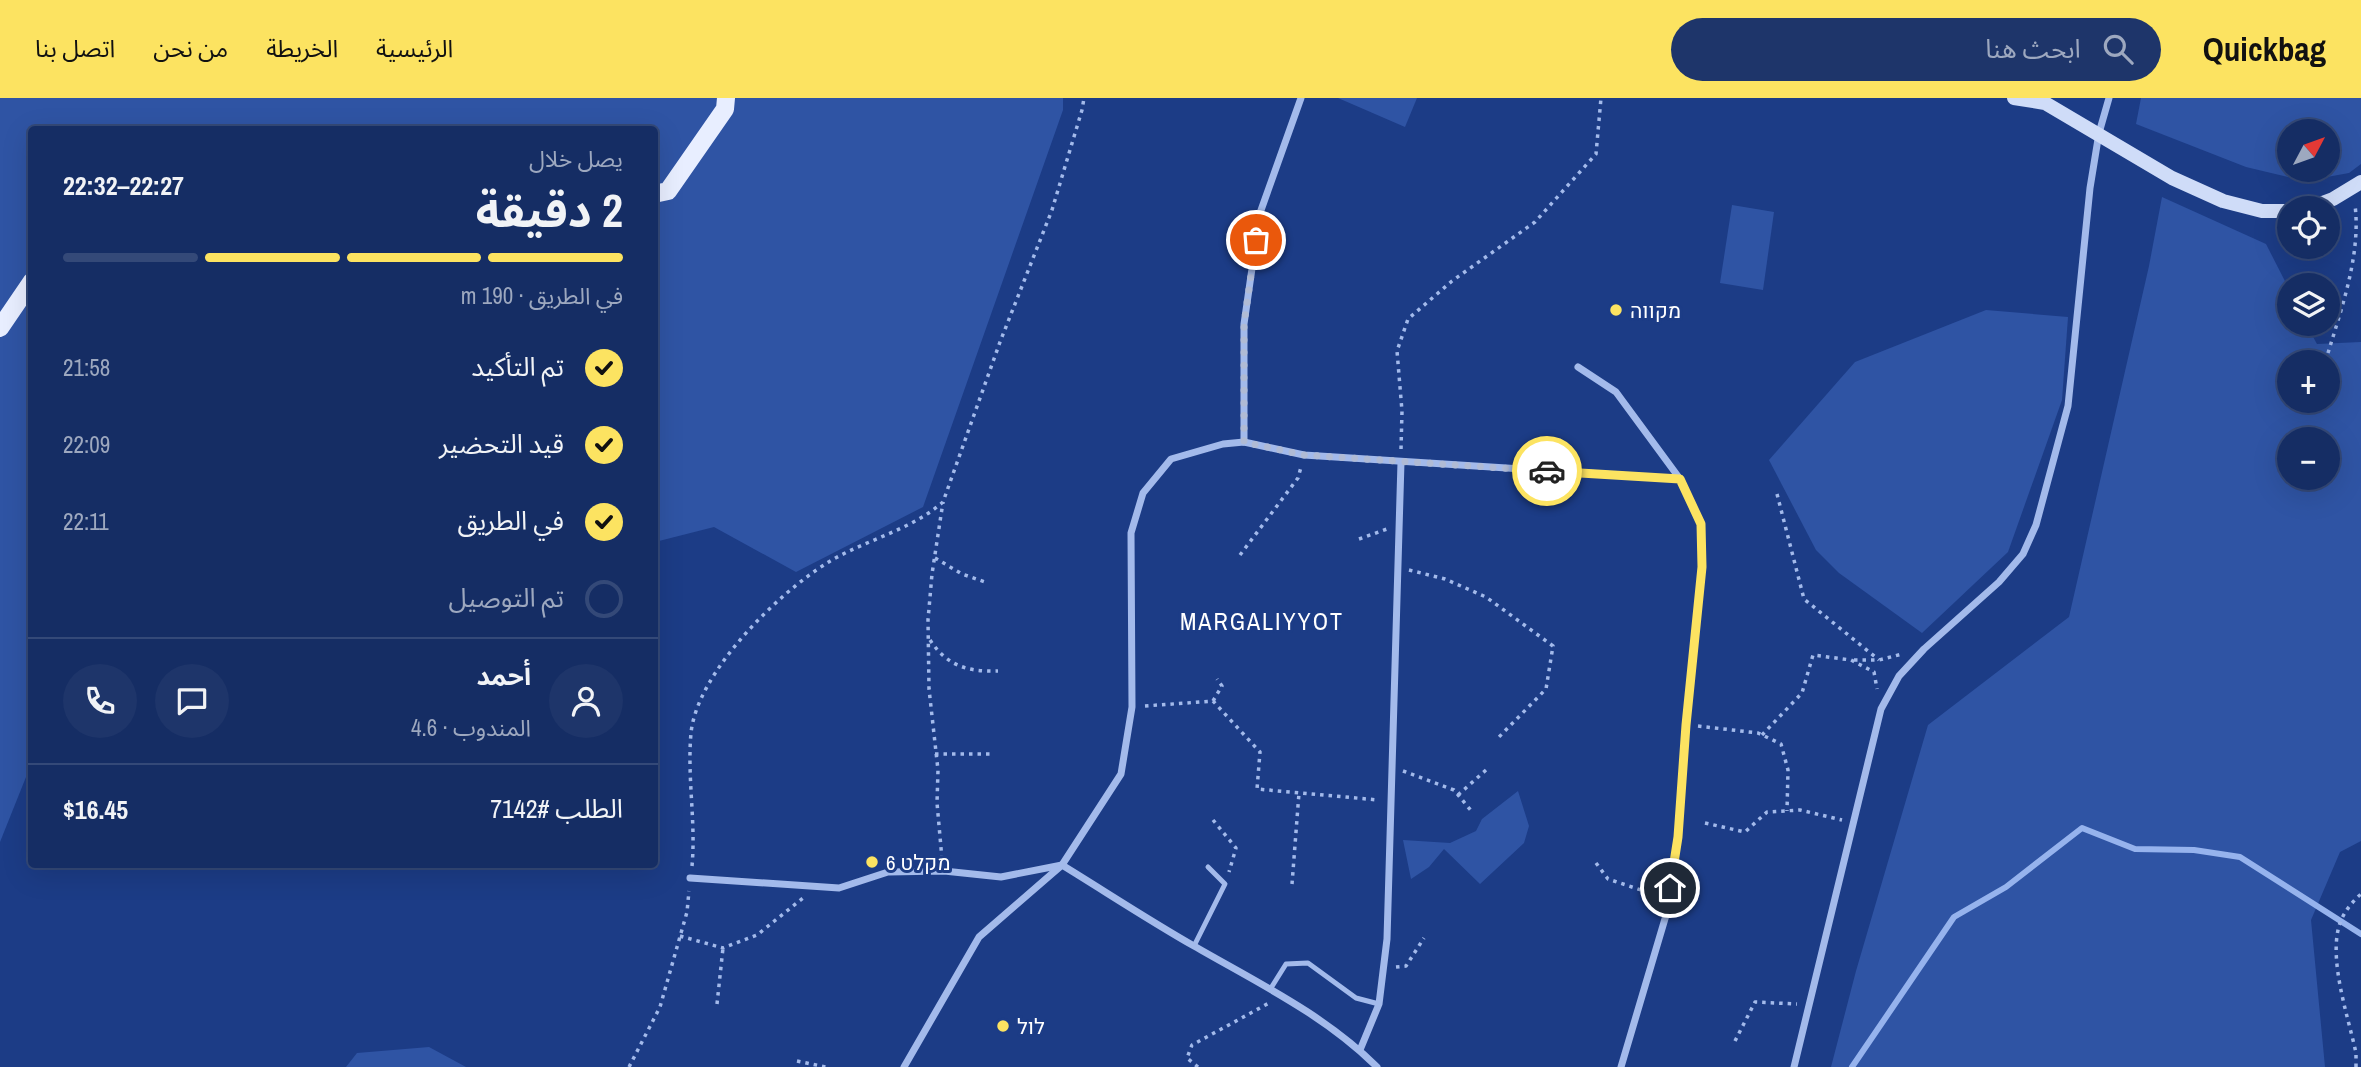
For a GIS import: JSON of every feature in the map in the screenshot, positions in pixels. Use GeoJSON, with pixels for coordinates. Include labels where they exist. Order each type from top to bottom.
{"type":"FeatureCollection","features":[{"type":"Feature","properties":{"kind":"main road"},"geometry":{"type":"LineString","coordinates":[[658,193],[668,191],[725,109],[726,98]]}},
{"type":"Feature","properties":{"kind":"main road"},"geometry":{"type":"LineString","coordinates":[[0,328],[28,287]]}},
{"type":"Feature","properties":{"kind":"street"},"geometry":{"type":"LineString","coordinates":[[1244,442],[1244,324],[1260,213],[1301,98]]}},
{"type":"Feature","properties":{"kind":"street"},"geometry":{"type":"LineString","coordinates":[[2014,98],[2045,103],[2172,178],[2213,197],[2244,208],[2277,210]]}},
{"type":"Feature","properties":{"kind":"street"},"geometry":{"type":"LineString","coordinates":[[1794,1067],[1881,709],[1899,676],[1924,649],[1999,582],[2023,554],[2036,525],[2068,406],[2090,188],[2099,133],[2109,98]]}},
{"type":"Feature","properties":{"kind":"street"},"geometry":{"type":"LineString","coordinates":[[2335,196],[2355,187]]}},
{"type":"Feature","properties":{"kind":"street"},"geometry":{"type":"LineString","coordinates":[[1578,367],[1616,392],[1680,479],[1701,524],[1702,567],[1678,837],[1667,912],[1621,1067]]}},
{"type":"Feature","properties":{"kind":"street"},"geometry":{"type":"LineString","coordinates":[[904,1067],[979,937],[1062,865],[1121,774],[1132,707],[1131,533],[1143,493],[1171,459],[1223,444],[1244,442],[1304,455],[1680,479]]}},
{"type":"Feature","properties":{"kind":"street"},"geometry":{"type":"LineString","coordinates":[[1360,1050],[1379,1004],[1387,939],[1401,462]]}},
{"type":"Feature","properties":{"kind":"street"},"geometry":{"type":"LineString","coordinates":[[690,878],[839,888],[888,872],[944,871],[1001,877],[1062,865],[1194,946],[1284,996],[1360,1050],[1377,1067]]}},
{"type":"Feature","properties":{"kind":"lane"},"geometry":{"type":"LineString","coordinates":[[1194,946],[1225,884],[1209,867]]}},
{"type":"Feature","properties":{"kind":"lane"},"geometry":{"type":"LineString","coordinates":[[1271,988],[1286,964],[1308,963],[1356,998],[1379,1004]]}},
{"type":"Feature","properties":{"kind":"path"},"geometry":{"type":"LineString","coordinates":[[944,871],[937,803],[938,770],[929,689],[929,638],[935,558],[943,502],[1000,342],[1052,210],[1082,110],[1083,98]]}},
{"type":"Feature","properties":{"kind":"path"},"geometry":{"type":"LineString","coordinates":[[1401,462],[1402,411],[1396,351],[1408,319],[1452,282],[1535,222],[1596,154],[1601,98]]}},
{"type":"Feature","properties":{"kind":"path"},"geometry":{"type":"LineString","coordinates":[[2329,350],[2356,245],[2355,187]]}},
{"type":"Feature","properties":{"kind":"path"},"geometry":{"type":"LineString","coordinates":[[1240,555],[1298,478],[1304,455]]}},
{"type":"Feature","properties":{"kind":"path"},"geometry":{"type":"LineString","coordinates":[[1777,494],[1804,599],[1878,660]]}},
{"type":"Feature","properties":{"kind":"path"},"geometry":{"type":"LineString","coordinates":[[629,1067],[660,1007],[687,912],[693,858],[691,733],[696,711],[709,682],[741,638],[786,593],[828,563],[929,514],[943,502]]}},
{"type":"Feature","properties":{"kind":"path"},"geometry":{"type":"LineString","coordinates":[[1359,539],[1398,525]]}},
{"type":"Feature","properties":{"kind":"path"},"geometry":{"type":"LineString","coordinates":[[935,558],[962,574],[988,583]]}},
{"type":"Feature","properties":{"kind":"path"},"geometry":{"type":"LineString","coordinates":[[1396,566],[1445,579],[1486,597],[1553,646],[1546,689],[1498,738]]}},
{"type":"Feature","properties":{"kind":"path"},"geometry":{"type":"LineString","coordinates":[[929,638],[937,651],[957,667],[998,671]]}},
{"type":"Feature","properties":{"kind":"path"},"geometry":{"type":"LineString","coordinates":[[1762,735],[1802,693],[1813,655],[1878,660],[1924,649]]}},
{"type":"Feature","properties":{"kind":"path"},"geometry":{"type":"LineString","coordinates":[[1851,660],[1874,673],[1881,709]]}},
{"type":"Feature","properties":{"kind":"path"},"geometry":{"type":"LineString","coordinates":[[1213,701],[1222,686],[1217,679]]}},
{"type":"Feature","properties":{"kind":"path"},"geometry":{"type":"LineString","coordinates":[[1132,707],[1213,701]]}},
{"type":"Feature","properties":{"kind":"path"},"geometry":{"type":"LineString","coordinates":[[1213,701],[1261,752],[1257,789],[1391,802]]}},
{"type":"Feature","properties":{"kind":"path"},"geometry":{"type":"LineString","coordinates":[[1686,725],[1762,735],[1781,744],[1788,770],[1787,811]]}},
{"type":"Feature","properties":{"kind":"path"},"geometry":{"type":"LineString","coordinates":[[936,754],[993,754]]}},
{"type":"Feature","properties":{"kind":"path"},"geometry":{"type":"LineString","coordinates":[[1391,767],[1454,790],[1473,813]]}},
{"type":"Feature","properties":{"kind":"path"},"geometry":{"type":"LineString","coordinates":[[1458,795],[1486,770]]}},
{"type":"Feature","properties":{"kind":"path"},"geometry":{"type":"LineString","coordinates":[[1292,884],[1300,793]]}},
{"type":"Feature","properties":{"kind":"path"},"geometry":{"type":"LineString","coordinates":[[1705,823],[1745,832],[1768,812],[1800,810],[1854,823]]}},
{"type":"Feature","properties":{"kind":"path"},"geometry":{"type":"LineString","coordinates":[[1213,820],[1236,848],[1225,884]]}},
{"type":"Feature","properties":{"kind":"path"},"geometry":{"type":"LineString","coordinates":[[1596,863],[1608,879],[1641,890],[1670,888]]}},
{"type":"Feature","properties":{"kind":"path"},"geometry":{"type":"LineString","coordinates":[[680,936],[723,948],[757,935],[815,886]]}},
{"type":"Feature","properties":{"kind":"path"},"geometry":{"type":"LineString","coordinates":[[2356,1067],[2356,1052],[2337,961],[2339,926],[2349,905],[2361,894]]}},
{"type":"Feature","properties":{"kind":"path"},"geometry":{"type":"LineString","coordinates":[[1383,968],[1406,966],[1424,939]]}},
{"type":"Feature","properties":{"kind":"path"},"geometry":{"type":"LineString","coordinates":[[717,1004],[723,948]]}},
{"type":"Feature","properties":{"kind":"path"},"geometry":{"type":"LineString","coordinates":[[1198,1067],[1187,1058],[1192,1045],[1236,1019],[1284,996]]}},
{"type":"Feature","properties":{"kind":"path"},"geometry":{"type":"LineString","coordinates":[[1735,1041],[1755,1002],[1810,1004]]}},
{"type":"Feature","properties":{"kind":"path"},"geometry":{"type":"LineString","coordinates":[[797,1061],[826,1067]]}},
{"type":"Feature","properties":{"kind":"shaded area"},"geometry":{"type":"Polygon","coordinates":[[[0,98],[1063,98],[1063,110],[923,507],[796,572],[714,527],[658,541],[658,126],[28,126],[28,772],[0,842],[0,98]]]}},
{"type":"Feature","properties":{"kind":"shaded area"},"geometry":{"type":"Polygon","coordinates":[[[1338,98],[1417,98],[1405,127],[1338,98]]]}},
{"type":"Feature","properties":{"kind":"shaded area"},"geometry":{"type":"Polygon","coordinates":[[[2141,98],[2361,98],[2361,164],[2349,173],[2340,175],[2340,119],[2277,119],[2277,174],[2246,167],[2136,124],[2141,98]]]}},
{"type":"Feature","properties":{"kind":"shaded area"},"geometry":{"type":"Polygon","coordinates":[[[2162,197],[2266,244],[2281,273],[2277,273],[2277,336],[2313,336],[2317,344],[2361,342],[2361,841],[2340,852],[2311,920],[2325,1067],[1831,1067],[1856,971],[1928,725],[2069,617],[2149,266],[2162,197]]]}},
{"type":"Feature","properties":{"kind":"shaded area"},"geometry":{"type":"Polygon","coordinates":[[[1732,205],[1774,212],[1763,290],[1720,283],[1732,205]]]}},
{"type":"Feature","properties":{"kind":"shaded area"},"geometry":{"type":"Polygon","coordinates":[[[1986,310],[2068,317],[2062,400],[2008,552],[1922,633],[1839,573],[1816,550],[1769,460],[1855,362],[1986,310]]]}},
{"type":"Feature","properties":{"kind":"shaded area"},"geometry":{"type":"Polygon","coordinates":[[[1518,791],[1529,826],[1524,843],[1480,884],[1444,849],[1429,867],[1411,879],[1403,840],[1450,843],[1476,831],[1482,819],[1518,791]]]}},
{"type":"Feature","properties":{"kind":"shaded area"},"geometry":{"type":"Polygon","coordinates":[[[429,1047],[466,1067],[346,1067],[357,1053],[429,1047]]]}},
{"type":"Feature","properties":{"kind":"waterway"},"geometry":{"type":"LineString","coordinates":[[1852,1067],[1954,917],[2006,887],[2082,828],[2135,849],[2194,850],[2240,857],[2361,934]]}},
{"type":"Feature","properties":{"kind":"way so far"},"geometry":{"type":"LineString","coordinates":[[1256,240],[1244,324],[1244,442],[1304,455],[1547,471]]}},
{"type":"Feature","properties":{"kind":"place","name":"מקווה"},"geometry":{"type":"Point","coordinates":[1616,310]}},
{"type":"Feature","properties":{"kind":"place","name":"מקלט 6"},"geometry":{"type":"Point","coordinates":[872,862]}},
{"type":"Feature","properties":{"kind":"place","name":"לול"},"geometry":{"type":"Point","coordinates":[1003,1026]}},
{"type":"Feature","properties":{"kind":"district","name":"MARGALIYYOT"},"geometry":{"type":"Point","coordinates":[1262,621]}},
{"type":"Feature","properties":{"kind":"route"},"geometry":{"type":"LineString","coordinates":[[1547,471],[1680,479],[1701,524],[1702,567],[1678,837],[1670,888]]}}]}
